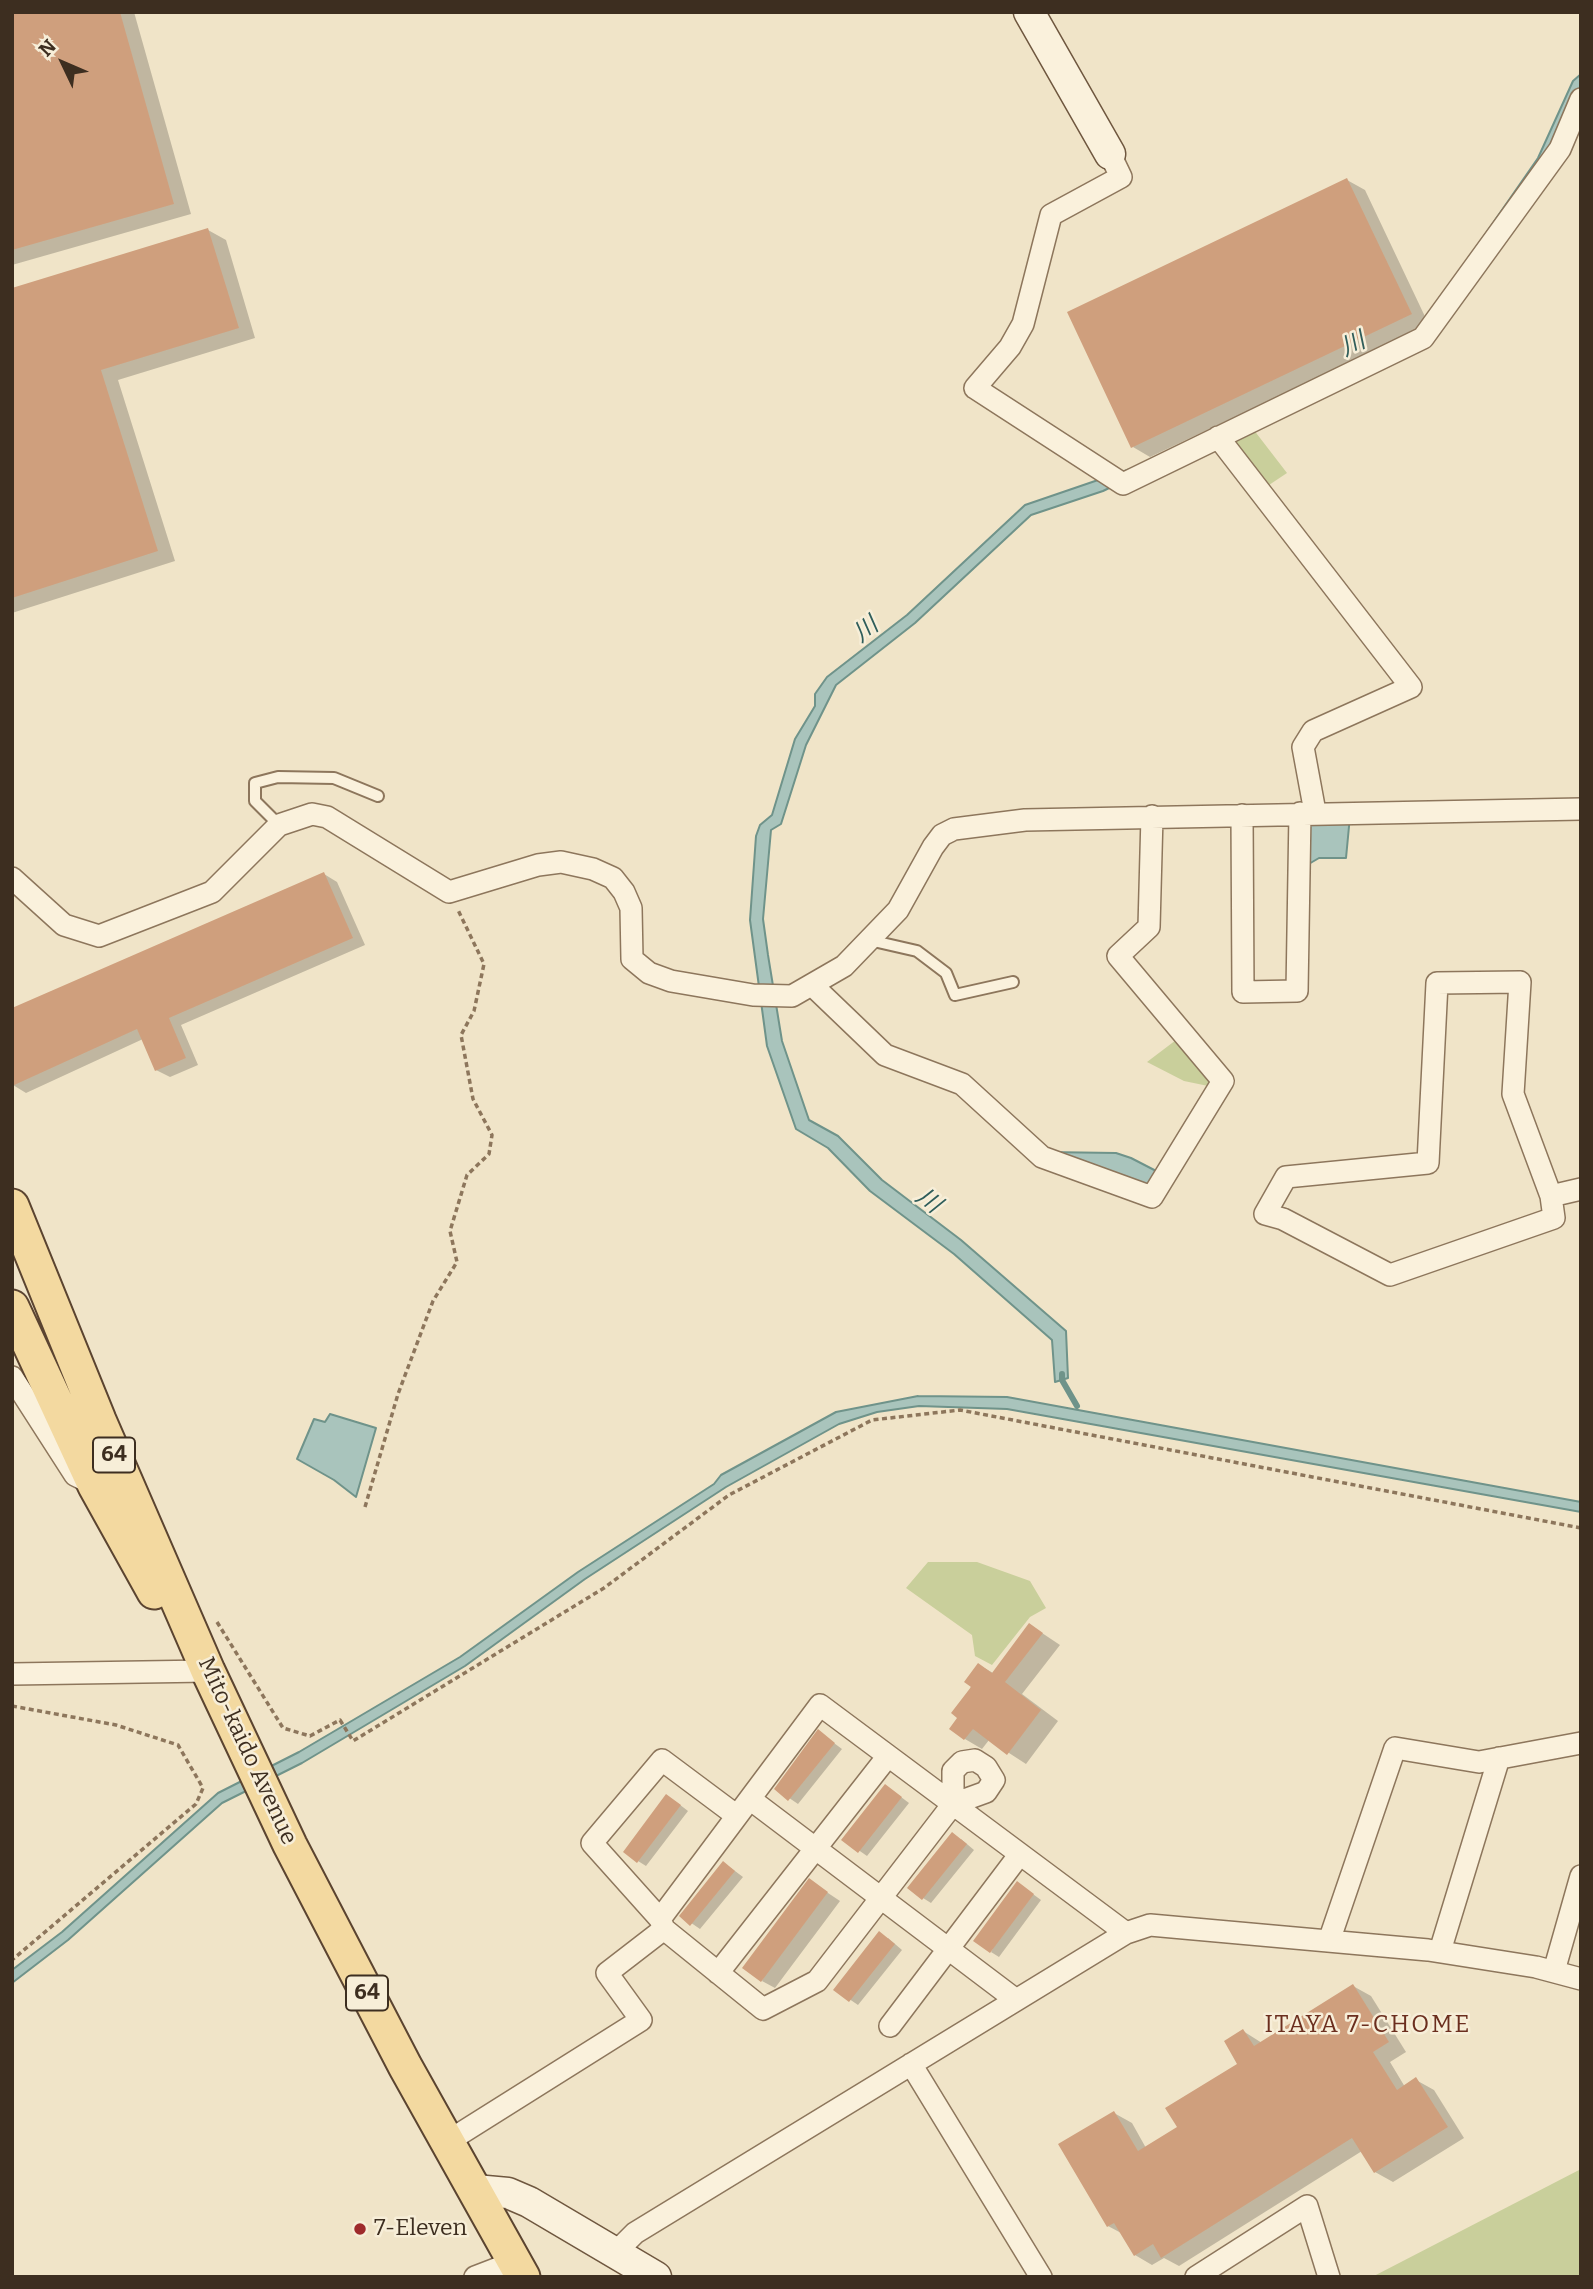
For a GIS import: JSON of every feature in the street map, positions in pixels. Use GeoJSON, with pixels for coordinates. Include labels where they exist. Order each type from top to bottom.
{"type":"FeatureCollection","features":[{"type":"Feature","properties":{"kind":"main road","name":"Mito-kaido Avenue"},"geometry":{"type":"LineString","coordinates":[[12,1206],[99,1420],[200,1618],[208,1671],[290,1845],[447,2141],[519,2269]]}},
{"type":"Feature","properties":{"kind":"main road","name":"64"},"geometry":{"type":"LineString","coordinates":[[12,1307],[95,1486],[156,1596],[200,1618]]}},
{"type":"Feature","properties":{"kind":"street"},"geometry":{"type":"LineString","coordinates":[[1029,12],[1121,177],[1051,215],[1023,324],[1010,346],[975,388],[1123,484],[1423,338],[1560,149],[1581,99]]}},
{"type":"Feature","properties":{"kind":"street"},"geometry":{"type":"LineString","coordinates":[[1218,437],[1411,687],[1313,731],[1303,747],[1308,813],[1297,991],[1243,992],[1242,815]]}},
{"type":"Feature","properties":{"kind":"street"},"geometry":{"type":"LineString","coordinates":[[12,878],[64,925],[99,936],[212,892],[279,825],[312,814],[327,817],[449,892],[538,865],[561,862],[593,869],[613,878],[624,892],[631,908],[632,959],[649,973],[671,981],[753,995],[792,996],[844,966],[898,910],[942,835],[954,829],[1025,820],[1581,809]]}},
{"type":"Feature","properties":{"kind":"street"},"geometry":{"type":"LineString","coordinates":[[812,985],[885,1055],[962,1084],[1042,1157],[1152,1197],[1223,1081],[1118,956],[1149,927],[1152,816]]}},
{"type":"Feature","properties":{"kind":"street"},"geometry":{"type":"LineString","coordinates":[[1520,982],[1513,1094],[1551,1196],[1554,1218],[1390,1275],[1283,1219],[1265,1214],[1286,1177],[1428,1163],[1437,983],[1520,982]]}},
{"type":"Feature","properties":{"kind":"street"},"geometry":{"type":"LineString","coordinates":[[1551,1196],[1581,1189]]}},
{"type":"Feature","properties":{"kind":"street"},"geometry":{"type":"LineString","coordinates":[[12,1377],[75,1475],[95,1486]]}},
{"type":"Feature","properties":{"kind":"street"},"geometry":{"type":"LineString","coordinates":[[12,1674],[208,1671]]}},
{"type":"Feature","properties":{"kind":"street"},"geometry":{"type":"LineString","coordinates":[[447,2141],[641,2020],[607,1973],[662,1924],[737,1816],[820,1705],[1126,1933]]}},
{"type":"Feature","properties":{"kind":"street"},"geometry":{"type":"LineString","coordinates":[[1329,1941],[1395,1748],[1479,1762],[1581,1743]]}},
{"type":"Feature","properties":{"kind":"street"},"geometry":{"type":"LineString","coordinates":[[718,1973],[888,1756]]}},
{"type":"Feature","properties":{"kind":"street"},"geometry":{"type":"LineString","coordinates":[[1440,1951],[1499,1758]]}},
{"type":"Feature","properties":{"kind":"street"},"geometry":{"type":"LineString","coordinates":[[737,1816],[662,1760],[592,1843],[662,1924],[763,2010],[817,1981],[953,1804]]}},
{"type":"Feature","properties":{"kind":"street"},"geometry":{"type":"LineString","coordinates":[[750,1798],[1016,2000]]}},
{"type":"Feature","properties":{"kind":"street"},"geometry":{"type":"LineString","coordinates":[[890,2026],[1020,1854]]}},
{"type":"Feature","properties":{"kind":"street"},"geometry":{"type":"LineString","coordinates":[[1554,1971],[1581,1876]]}},
{"type":"Feature","properties":{"kind":"street"},"geometry":{"type":"LineString","coordinates":[[616,2252],[635,2233],[1126,1933],[1150,1925],[1440,1951],[1554,1971],[1581,1979]]}},
{"type":"Feature","properties":{"kind":"street"},"geometry":{"type":"LineString","coordinates":[[911,2064],[1041,2277]]}},
{"type":"Feature","properties":{"kind":"street"},"geometry":{"type":"LineString","coordinates":[[475,2190],[508,2193],[552,2214],[656,2277]]}},
{"type":"Feature","properties":{"kind":"street"},"geometry":{"type":"LineString","coordinates":[[1196,2277],[1307,2206],[1329,2277]]}},
{"type":"Feature","properties":{"kind":"street"},"geometry":{"type":"LineString","coordinates":[[475,2277],[519,2269]]}},
{"type":"Feature","properties":{"kind":"lane"},"geometry":{"type":"LineString","coordinates":[[279,825],[255,801],[255,783],[278,777],[334,778],[378,796]]}},
{"type":"Feature","properties":{"kind":"lane"},"geometry":{"type":"LineString","coordinates":[[869,940],[916,951],[946,973],[955,995],[1013,982]]}},
{"type":"Feature","properties":{"kind":"path"},"geometry":{"type":"LineString","coordinates":[[365,1507],[398,1394],[433,1301],[457,1262],[450,1231],[467,1175],[489,1154],[492,1135],[473,1099],[461,1035],[474,1011],[484,964],[449,892]]}},
{"type":"Feature","properties":{"kind":"path"},"geometry":{"type":"LineString","coordinates":[[200,1618],[283,1728],[310,1736],[340,1720],[353,1741],[604,1588],[729,1495],[872,1420],[960,1410],[1581,1528]]}},
{"type":"Feature","properties":{"kind":"path"},"geometry":{"type":"LineString","coordinates":[[12,1706],[117,1725],[178,1745],[203,1788],[196,1804],[12,1960]]}},
{"type":"Feature","properties":{"kind":"green space"},"geometry":{"type":"Polygon","coordinates":[[[1250,425],[1287,473],[1263,489],[1223,438],[1250,425]]]}},
{"type":"Feature","properties":{"kind":"green space"},"geometry":{"type":"Polygon","coordinates":[[[1180,1037],[1213,1087],[1184,1081],[1147,1062],[1180,1037]]]}},
{"type":"Feature","properties":{"kind":"green space"},"geometry":{"type":"Polygon","coordinates":[[[928,1562],[977,1562],[1030,1581],[1046,1608],[1030,1617],[992,1665],[975,1656],[972,1635],[906,1588],[928,1562]]]}},
{"type":"Feature","properties":{"kind":"green space"},"geometry":{"type":"Polygon","coordinates":[[[1581,2169],[1581,2277],[1372,2277],[1581,2169]]]}},
{"type":"Feature","properties":{"kind":"water","name":"川"},"geometry":{"type":"Polygon","coordinates":[[[1581,74],[1581,88],[1553,152],[1420,338],[1103,491],[1031,515],[915,623],[836,685],[806,745],[781,824],[771,830],[763,919],[782,1041],[809,1120],[838,1136],[882,1180],[961,1240],[1066,1331],[1068,1378],[1055,1382],[1052,1340],[954,1254],[870,1191],[828,1148],[796,1129],[767,1046],[750,920],[756,836],[760,825],[772,815],[795,739],[815,706],[815,694],[827,677],[907,615],[1025,505],[1139,466],[1416,334],[1538,158],[1573,81],[1581,74]]]}},
{"type":"Feature","properties":{"kind":"water"},"geometry":{"type":"Polygon","coordinates":[[[1350,816],[1346,858],[1319,858],[1302,868],[1303,817],[1350,816]]]}},
{"type":"Feature","properties":{"kind":"water"},"geometry":{"type":"Polygon","coordinates":[[[1046,1152],[1116,1153],[1162,1174],[1150,1192],[1046,1152]]]}},
{"type":"Feature","properties":{"kind":"water"},"geometry":{"type":"Polygon","coordinates":[[[918,1396],[1007,1397],[1581,1502],[1581,1512],[1007,1409],[919,1406],[877,1412],[839,1424],[726,1487],[585,1579],[465,1666],[302,1763],[222,1803],[68,1940],[12,1983],[12,1970],[62,1932],[218,1793],[299,1752],[460,1657],[578,1572],[714,1484],[721,1475],[836,1412],[918,1396]]]}},
{"type":"Feature","properties":{"kind":"water"},"geometry":{"type":"Polygon","coordinates":[[[330,1414],[376,1428],[356,1497],[334,1480],[297,1459],[314,1419],[325,1422],[330,1414]]]}},
{"type":"Feature","properties":{"kind":"building"},"geometry":{"type":"Polygon","coordinates":[[[12,12],[120,12],[174,204],[12,250],[12,12]]]}},
{"type":"Feature","properties":{"kind":"building"},"geometry":{"type":"Polygon","coordinates":[[[1347,178],[1412,314],[1131,448],[1067,312],[1347,178]]]}},
{"type":"Feature","properties":{"kind":"building"},"geometry":{"type":"Polygon","coordinates":[[[208,228],[239,328],[101,370],[158,551],[12,598],[12,288],[208,228]]]}},
{"type":"Feature","properties":{"kind":"building"},"geometry":{"type":"Polygon","coordinates":[[[324,872],[353,938],[169,1018],[186,1058],[155,1071],[137,1029],[12,1086],[12,1008],[324,872]]]}},
{"type":"Feature","properties":{"kind":"building"},"geometry":{"type":"Polygon","coordinates":[[[1029,1623],[1043,1633],[1005,1682],[1041,1710],[1007,1755],[973,1729],[964,1740],[949,1729],[957,1718],[951,1713],[971,1687],[964,1682],[978,1663],[992,1673],[1029,1623]]]}},
{"type":"Feature","properties":{"kind":"building"},"geometry":{"type":"Polygon","coordinates":[[[818,1729],[835,1743],[788,1801],[774,1789],[818,1729]]]}},
{"type":"Feature","properties":{"kind":"building"},"geometry":{"type":"Polygon","coordinates":[[[885,1784],[902,1797],[858,1853],[841,1840],[885,1784]]]}},
{"type":"Feature","properties":{"kind":"building"},"geometry":{"type":"Polygon","coordinates":[[[666,1794],[681,1805],[637,1863],[623,1852],[666,1794]]]}},
{"type":"Feature","properties":{"kind":"building"},"geometry":{"type":"Polygon","coordinates":[[[952,1832],[967,1844],[922,1900],[907,1888],[952,1832]]]}},
{"type":"Feature","properties":{"kind":"building"},"geometry":{"type":"Polygon","coordinates":[[[723,1861],[735,1871],[690,1926],[679,1916],[723,1861]]]}},
{"type":"Feature","properties":{"kind":"building"},"geometry":{"type":"Polygon","coordinates":[[[809,1878],[828,1892],[761,1982],[742,1968],[809,1878]]]}},
{"type":"Feature","properties":{"kind":"building"},"geometry":{"type":"Polygon","coordinates":[[[1017,1881],[1034,1894],[990,1953],[973,1941],[1017,1881]]]}},
{"type":"Feature","properties":{"kind":"building"},"geometry":{"type":"Polygon","coordinates":[[[879,1931],[895,1944],[849,2002],[833,1990],[879,1931]]]}},
{"type":"Feature","properties":{"kind":"building"},"geometry":{"type":"Polygon","coordinates":[[[1353,1984],[1389,2042],[1373,2052],[1397,2090],[1416,2077],[1448,2127],[1374,2173],[1352,2138],[1161,2258],[1153,2244],[1134,2256],[1114,2223],[1107,2227],[1058,2144],[1114,2111],[1138,2151],[1177,2127],[1165,2108],[1237,2064],[1224,2041],[1243,2029],[1254,2046],[1353,1984]]]}},
{"type":"Feature","properties":{"kind":"waterway","name":"川"},"geometry":{"type":"LineString","coordinates":[[1062,1374],[1062,1380],[1077,1406]]}},
{"type":"Feature","properties":{"kind":"place","name":"7-Eleven"},"geometry":{"type":"Point","coordinates":[360,2229]}},
{"type":"Feature","properties":{"kind":"district","name":"ITAYA 7-CHOME"},"geometry":{"type":"Point","coordinates":[1368,2025]}}]}
